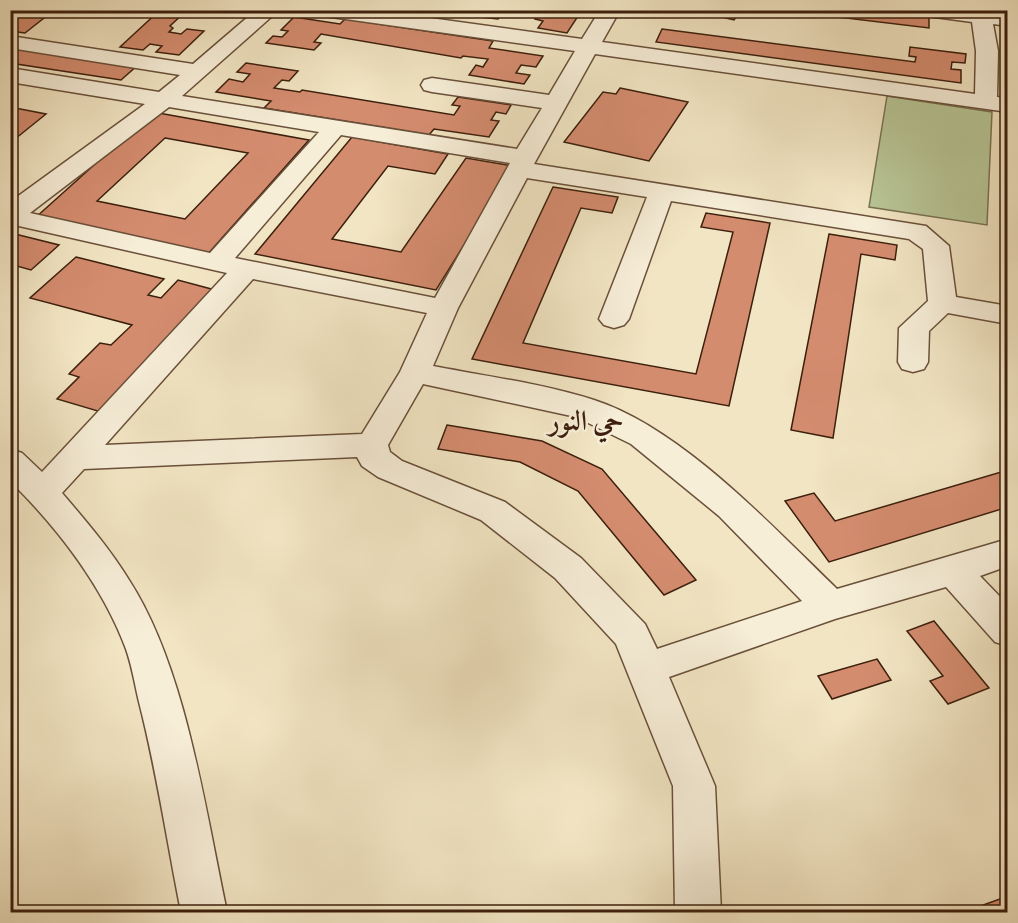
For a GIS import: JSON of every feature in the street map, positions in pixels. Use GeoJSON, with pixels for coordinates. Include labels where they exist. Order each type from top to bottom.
{"type":"FeatureCollection","features":[{"type":"Feature","properties":{"kind":"street"},"geometry":{"type":"LineString","coordinates":[[10,216],[164,100],[269,10]]}},
{"type":"Feature","properties":{"kind":"street"},"geometry":{"type":"LineString","coordinates":[[324,10],[507,27],[589,48],[1008,105]]}},
{"type":"Feature","properties":{"kind":"street"},"geometry":{"type":"LineString","coordinates":[[610,10],[521,164],[444,308],[416,372],[372,444],[374,458],[390,469],[493,512],[568,568],[632,635],[694,786],[698,912]]}},
{"type":"Feature","properties":{"kind":"street"},"geometry":{"type":"LineString","coordinates":[[927,10],[980,14],[1008,20]]}},
{"type":"Feature","properties":{"kind":"street"},"geometry":{"type":"LineString","coordinates":[[980,14],[987,51],[986,102]]}},
{"type":"Feature","properties":{"kind":"street"},"geometry":{"type":"LineString","coordinates":[[10,42],[198,71]]}},
{"type":"Feature","properties":{"kind":"street"},"geometry":{"type":"LineString","coordinates":[[10,75],[334,128],[662,192],[917,232],[936,246],[942,303]]}},
{"type":"Feature","properties":{"kind":"street"},"geometry":{"type":"LineString","coordinates":[[432,84],[556,103]]}},
{"type":"Feature","properties":{"kind":"street"},"geometry":{"type":"LineString","coordinates":[[43,493],[231,266],[334,128]]}},
{"type":"Feature","properties":{"kind":"street"},"geometry":{"type":"LineString","coordinates":[[614,319],[662,192]]}},
{"type":"Feature","properties":{"kind":"street"},"geometry":{"type":"LineString","coordinates":[[10,216],[231,266],[444,308]]}},
{"type":"Feature","properties":{"kind":"street"},"geometry":{"type":"LineString","coordinates":[[942,303],[1008,315]]}},
{"type":"Feature","properties":{"kind":"street"},"geometry":{"type":"LineString","coordinates":[[913,362],[914,328],[942,303]]}},
{"type":"Feature","properties":{"kind":"street"},"geometry":{"type":"LineString","coordinates":[[416,372],[585,408],[642,436],[730,507],[830,606]]}},
{"type":"Feature","properties":{"kind":"street"},"geometry":{"type":"LineString","coordinates":[[74,458],[372,444]]}},
{"type":"Feature","properties":{"kind":"street"},"geometry":{"type":"LineString","coordinates":[[10,461],[43,493],[117,591],[145,650],[174,758],[204,912]]}},
{"type":"Feature","properties":{"kind":"street"},"geometry":{"type":"LineString","coordinates":[[646,669],[830,606],[953,571],[1008,552]]}},
{"type":"Feature","properties":{"kind":"street"},"geometry":{"type":"LineString","coordinates":[[953,571],[1008,631]]}},
{"type":"Feature","properties":{"kind":"green space"},"geometry":{"type":"Polygon","coordinates":[[[887,96],[992,112],[987,225],[869,207],[887,96]]]}},
{"type":"Feature","properties":{"kind":"building"},"geometry":{"type":"Polygon","coordinates":[[[10,10],[28,12],[59,10],[53,11],[25,33],[10,31],[10,10]]]}},
{"type":"Feature","properties":{"kind":"building"},"geometry":{"type":"Polygon","coordinates":[[[160,10],[198,10],[186,11],[170,26],[173,28],[169,32],[181,34],[187,29],[204,31],[179,55],[156,52],[162,46],[150,44],[143,50],[120,47],[160,10]]]}},
{"type":"Feature","properties":{"kind":"building"},"geometry":{"type":"Polygon","coordinates":[[[413,10],[503,10],[504,11],[498,19],[413,10]]]}},
{"type":"Feature","properties":{"kind":"building"},"geometry":{"type":"Polygon","coordinates":[[[541,10],[582,10],[567,33],[538,28],[543,21],[535,19],[541,10]]]}},
{"type":"Feature","properties":{"kind":"building"},"geometry":{"type":"Polygon","coordinates":[[[692,10],[741,10],[734,20],[692,10]]]}},
{"type":"Feature","properties":{"kind":"building"},"geometry":{"type":"Polygon","coordinates":[[[779,10],[889,10],[929,15],[929,28],[779,10]]]}},
{"type":"Feature","properties":{"kind":"building"},"geometry":{"type":"Polygon","coordinates":[[[294,17],[340,24],[345,19],[493,41],[489,48],[543,56],[536,67],[521,65],[516,73],[530,75],[524,84],[469,75],[476,65],[483,67],[488,59],[463,56],[461,58],[321,34],[314,42],[321,43],[314,50],[266,43],[273,36],[282,37],[288,31],[281,30],[294,17]]]}},
{"type":"Feature","properties":{"kind":"building"},"geometry":{"type":"Polygon","coordinates":[[[662,29],[915,62],[916,57],[909,56],[910,47],[966,54],[965,63],[952,62],[951,69],[961,70],[961,83],[656,42],[662,29]]]}},
{"type":"Feature","properties":{"kind":"building"},"geometry":{"type":"Polygon","coordinates":[[[1004,33],[1008,33],[1008,99],[1005,98],[1004,33]]]}},
{"type":"Feature","properties":{"kind":"building"},"geometry":{"type":"Polygon","coordinates":[[[10,44],[139,64],[121,80],[10,63],[10,44]]]}},
{"type":"Feature","properties":{"kind":"building"},"geometry":{"type":"Polygon","coordinates":[[[246,63],[298,71],[289,81],[282,80],[274,88],[300,92],[302,90],[454,115],[460,106],[452,105],[458,97],[511,105],[506,114],[496,112],[491,120],[499,121],[489,137],[434,129],[429,135],[264,108],[271,101],[216,92],[229,79],[243,82],[250,74],[237,72],[246,63]]]}},
{"type":"Feature","properties":{"kind":"building"},"geometry":{"type":"Polygon","coordinates":[[[620,88],[688,102],[649,161],[564,142],[603,92],[616,94],[620,88]]]}},
{"type":"Feature","properties":{"kind":"building"},"geometry":{"type":"Polygon","coordinates":[[[10,107],[46,114],[10,143],[10,107]]]}},
{"type":"Feature","properties":{"kind":"building"},"geometry":{"type":"Polygon","coordinates":[[[153,112],[309,140],[207,255],[35,218],[153,112]],[[165,138],[97,201],[185,219],[248,153],[165,138]]]}},
{"type":"Feature","properties":{"kind":"building"},"geometry":{"type":"Polygon","coordinates":[[[352,137],[448,154],[435,174],[388,166],[332,239],[401,252],[466,158],[513,166],[436,290],[255,254],[352,137]]]}},
{"type":"Feature","properties":{"kind":"building"},"geometry":{"type":"Polygon","coordinates":[[[553,187],[618,197],[612,213],[581,208],[523,343],[696,374],[733,232],[701,227],[706,213],[770,223],[729,406],[472,359],[553,187]]]}},
{"type":"Feature","properties":{"kind":"building"},"geometry":{"type":"Polygon","coordinates":[[[11,233],[59,245],[31,270],[17,266],[10,272],[11,233]]]}},
{"type":"Feature","properties":{"kind":"building"},"geometry":{"type":"Polygon","coordinates":[[[829,234],[897,245],[895,260],[861,254],[833,438],[791,430],[829,234]]]}},
{"type":"Feature","properties":{"kind":"building"},"geometry":{"type":"Polygon","coordinates":[[[76,257],[164,279],[148,295],[161,298],[178,280],[215,290],[101,412],[57,399],[79,377],[69,374],[100,343],[111,345],[132,325],[30,298],[76,257]]]}},
{"type":"Feature","properties":{"kind":"building"},"geometry":{"type":"Polygon","coordinates":[[[447,425],[542,441],[602,469],[696,580],[664,595],[578,491],[520,462],[438,449],[447,425]]]}},
{"type":"Feature","properties":{"kind":"building"},"geometry":{"type":"Polygon","coordinates":[[[1008,470],[1008,507],[829,562],[785,501],[814,493],[835,521],[1008,470]]]}},
{"type":"Feature","properties":{"kind":"building"},"geometry":{"type":"Polygon","coordinates":[[[934,621],[989,688],[948,704],[930,681],[943,676],[907,631],[934,621]]]}},
{"type":"Feature","properties":{"kind":"building"},"geometry":{"type":"Polygon","coordinates":[[[877,659],[891,680],[832,699],[818,676],[877,659]]]}},
{"type":"Feature","properties":{"kind":"building"},"geometry":{"type":"Polygon","coordinates":[[[1008,896],[1008,912],[964,912],[1008,896]]]}},
{"type":"Feature","properties":{"kind":"district","name":"حي النور"},"geometry":{"type":"Point","coordinates":[586,423]}}]}
